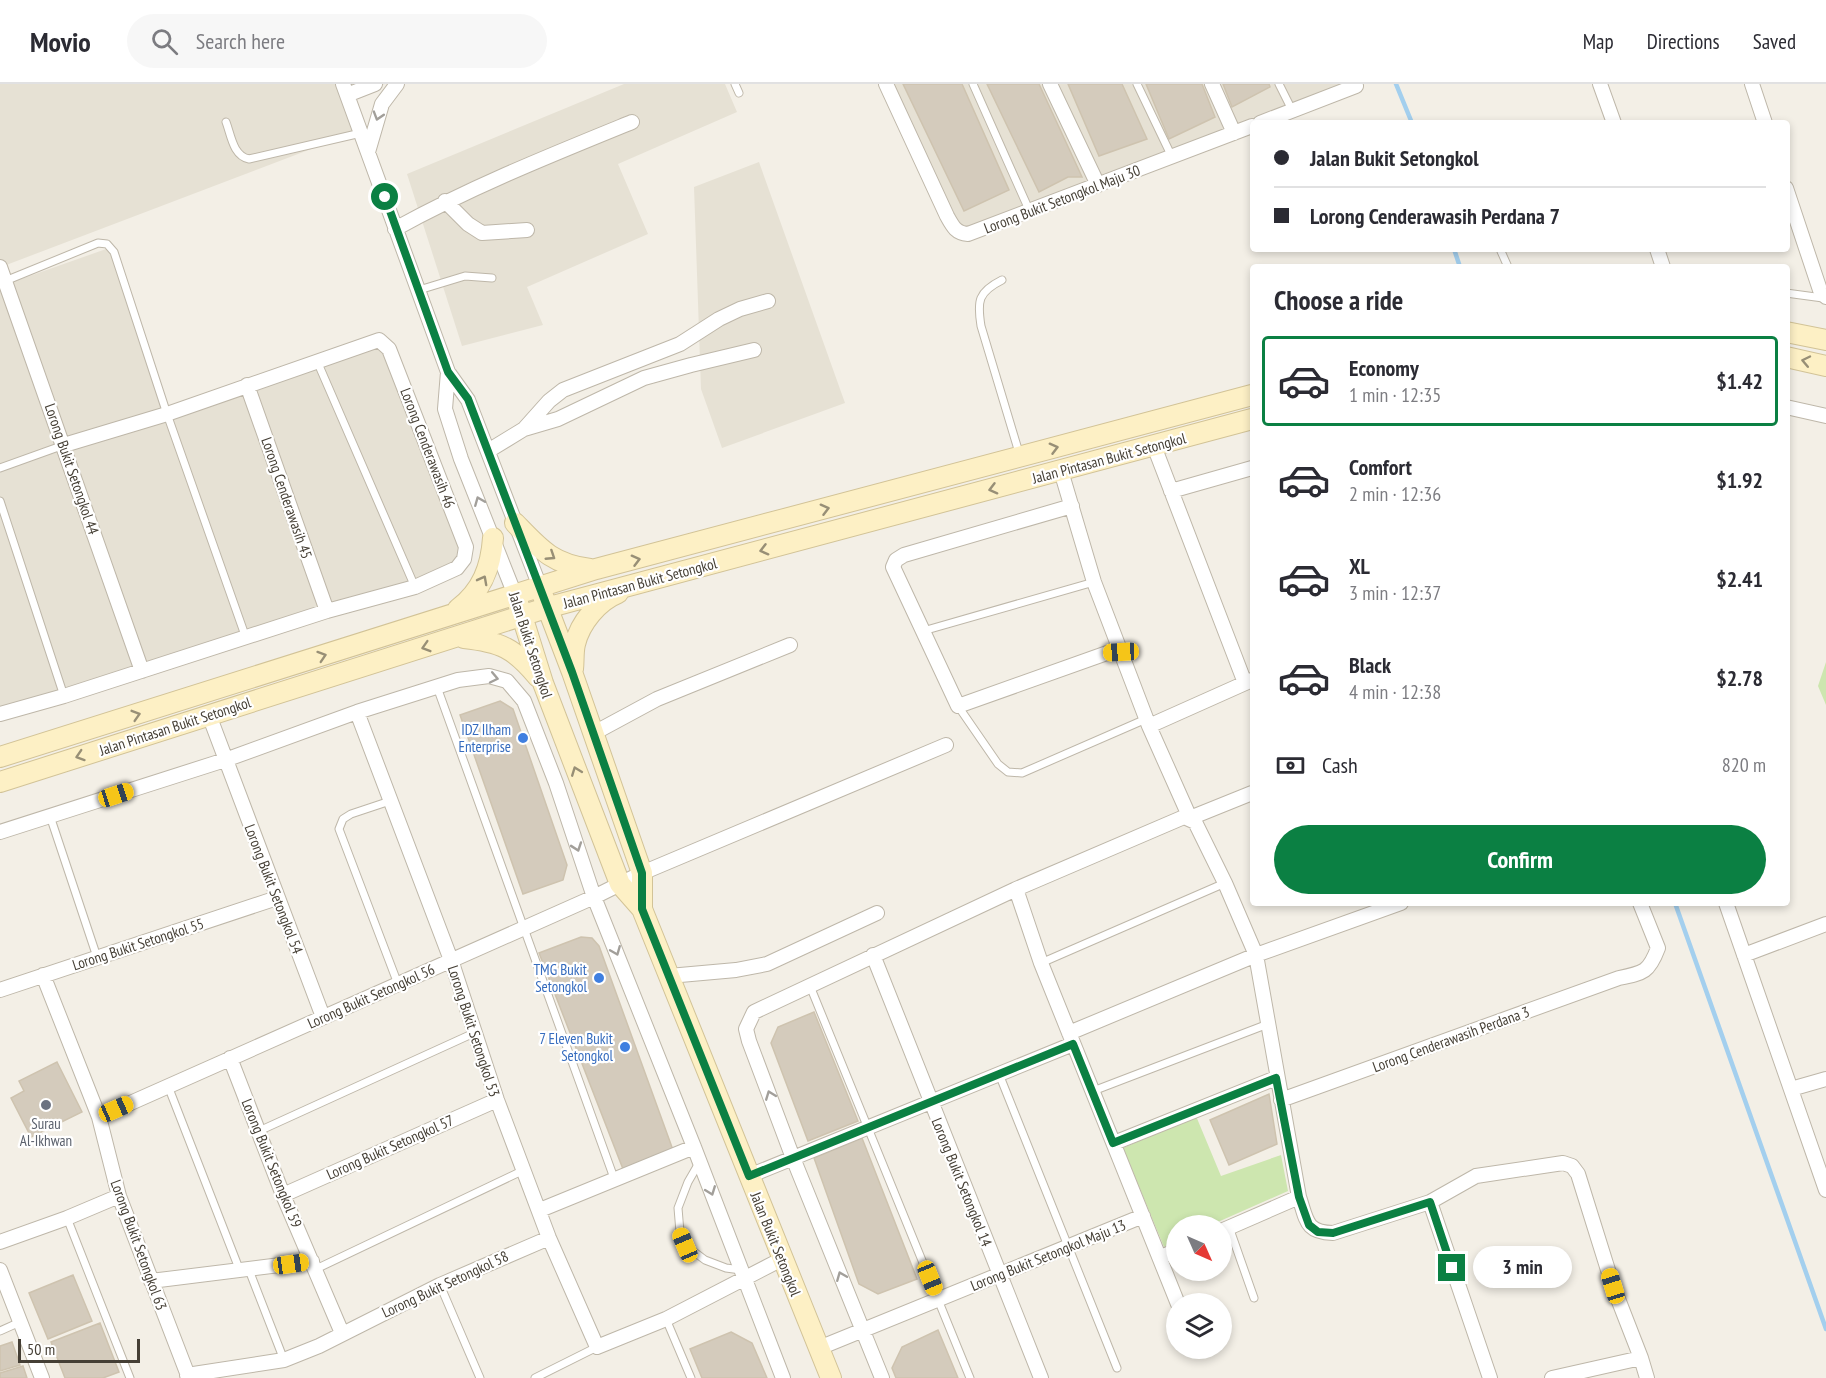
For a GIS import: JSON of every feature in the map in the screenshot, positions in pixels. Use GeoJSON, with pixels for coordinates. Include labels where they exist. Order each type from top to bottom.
{"type":"FeatureCollection","features":[{"type":"Feature","properties":{"kind":"main road"},"geometry":{"type":"LineString","coordinates":[[1790,333],[1826,340]]}},
{"type":"Feature","properties":{"kind":"main road"},"geometry":{"type":"LineString","coordinates":[[1790,358],[1826,366]]}},
{"type":"Feature","properties":{"kind":"main road","name":"Jalan Pintasan Bukit Setongkol"},"geometry":{"type":"LineString","coordinates":[[0,758],[596,569],[1250,396]]}},
{"type":"Feature","properties":{"kind":"main road","name":"Jalan Pintasan Bukit Setongkol"},"geometry":{"type":"LineString","coordinates":[[0,782],[212,721],[546,608],[1250,420]]}},
{"type":"Feature","properties":{"kind":"main road"},"geometry":{"type":"LineString","coordinates":[[515,523],[549,556],[569,566],[596,569]]}},
{"type":"Feature","properties":{"kind":"main road"},"geometry":{"type":"LineString","coordinates":[[454,613],[468,602],[479,588],[490,564],[493,538]]}},
{"type":"Feature","properties":{"kind":"main road"},"geometry":{"type":"LineString","coordinates":[[572,672],[575,643],[588,617],[610,596],[637,584]]}},
{"type":"Feature","properties":{"kind":"main road","name":"Jalan Bukit Setongkol"},"geometry":{"type":"LineString","coordinates":[[540,587],[594,733],[642,873],[642,909]]}},
{"type":"Feature","properties":{"kind":"main road","name":"Jalan Bukit Setongkol"},"geometry":{"type":"LineString","coordinates":[[515,595],[543,683],[620,884],[642,909],[831,1378]]}},
{"type":"Feature","properties":{"kind":"main road"},"geometry":{"type":"LineString","coordinates":[[457,637],[491,641],[521,657],[543,683]]}},
{"type":"Feature","properties":{"kind":"street"},"geometry":{"type":"LineString","coordinates":[[345,89],[375,84]]}},
{"type":"Feature","properties":{"kind":"street"},"geometry":{"type":"LineString","coordinates":[[369,152],[382,104],[397,84]]}},
{"type":"Feature","properties":{"kind":"street","name":"Lorong Bukit Setongkol Maju 30"},"geometry":{"type":"LineString","coordinates":[[886,84],[953,228],[959,233],[968,234],[1030,212],[1250,127]]}},
{"type":"Feature","properties":{"kind":"street"},"geometry":{"type":"LineString","coordinates":[[1050,84],[1098,185]]}},
{"type":"Feature","properties":{"kind":"street"},"geometry":{"type":"LineString","coordinates":[[1212,84],[1234,133]]}},
{"type":"Feature","properties":{"kind":"street"},"geometry":{"type":"LineString","coordinates":[[1600,84],[1613,120]]}},
{"type":"Feature","properties":{"kind":"street"},"geometry":{"type":"LineString","coordinates":[[1752,84],[1764,120]]}},
{"type":"Feature","properties":{"kind":"street"},"geometry":{"type":"LineString","coordinates":[[1268,120],[1341,88],[1356,86]]}},
{"type":"Feature","properties":{"kind":"street","name":"Jalan Bukit Setongkol"},"geometry":{"type":"LineString","coordinates":[[345,89],[448,372],[468,399],[540,587]]}},
{"type":"Feature","properties":{"kind":"street"},"geometry":{"type":"LineString","coordinates":[[395,229],[445,201],[486,182],[632,122]]}},
{"type":"Feature","properties":{"kind":"street"},"geometry":{"type":"LineString","coordinates":[[1790,200],[1820,290],[1826,297]]}},
{"type":"Feature","properties":{"kind":"street"},"geometry":{"type":"LineString","coordinates":[[445,201],[468,224],[482,233],[527,230]]}},
{"type":"Feature","properties":{"kind":"street","name":"Lorong Bukit Setongkol 44"},"geometry":{"type":"LineString","coordinates":[[0,267],[142,671]]}},
{"type":"Feature","properties":{"kind":"street"},"geometry":{"type":"LineString","coordinates":[[524,429],[549,401],[563,390],[680,344],[719,319],[740,309],[768,301]]}},
{"type":"Feature","properties":{"kind":"street","name":"Lorong Cenderawasih 46"},"geometry":{"type":"LineString","coordinates":[[317,360],[379,340],[389,349],[466,547],[464,559],[457,568],[415,587]]}},
{"type":"Feature","properties":{"kind":"street"},"geometry":{"type":"LineString","coordinates":[[488,451],[524,429],[566,415],[644,378],[691,364],[754,350]]}},
{"type":"Feature","properties":{"kind":"street"},"geometry":{"type":"LineString","coordinates":[[64,446],[167,414],[317,360]]}},
{"type":"Feature","properties":{"kind":"street","name":"Jalan Bukit Setongkol"},"geometry":{"type":"LineString","coordinates":[[448,372],[445,409],[461,459],[515,595]]}},
{"type":"Feature","properties":{"kind":"street","name":"Lorong Cenderawasih 45"},"geometry":{"type":"LineString","coordinates":[[247,385],[327,611]]}},
{"type":"Feature","properties":{"kind":"street"},"geometry":{"type":"LineString","coordinates":[[1790,408],[1826,416]]}},
{"type":"Feature","properties":{"kind":"street"},"geometry":{"type":"LineString","coordinates":[[1148,723],[1249,682],[1155,446]]}},
{"type":"Feature","properties":{"kind":"street"},"geometry":{"type":"LineString","coordinates":[[1171,491],[1250,469]]}},
{"type":"Feature","properties":{"kind":"street"},"geometry":{"type":"LineString","coordinates":[[1061,471],[1094,582],[1148,723],[1190,818],[1195,822],[1225,883],[1256,955],[1276,1078],[1299,1197],[1309,1225],[1318,1232],[1333,1233],[1430,1202],[1476,1176],[1563,1163],[1572,1166],[1578,1174],[1613,1286],[1647,1378]]}},
{"type":"Feature","properties":{"kind":"street"},"geometry":{"type":"LineString","coordinates":[[1072,506],[904,555],[896,560],[893,567],[958,706],[1107,653],[1121,652]]}},
{"type":"Feature","properties":{"kind":"street"},"geometry":{"type":"LineString","coordinates":[[0,714],[64,696],[327,611],[415,587]]}},
{"type":"Feature","properties":{"kind":"street"},"geometry":{"type":"LineString","coordinates":[[594,733],[657,699],[790,645]]}},
{"type":"Feature","properties":{"kind":"street"},"geometry":{"type":"LineString","coordinates":[[0,832],[223,754],[458,680],[489,676],[507,681],[524,701],[556,783],[594,897],[700,1161],[783,1378]]}},
{"type":"Feature","properties":{"kind":"street","name":"Lorong Bukit Setongkol 53"},"geometry":{"type":"LineString","coordinates":[[357,712],[451,960],[497,1100],[549,1238],[597,1347]]}},
{"type":"Feature","properties":{"kind":"street","name":"Lorong Bukit Setongkol 54"},"geometry":{"type":"LineString","coordinates":[[212,721],[323,1017]]}},
{"type":"Feature","properties":{"kind":"street","name":"Lorong Bukit Setongkol 56"},"geometry":{"type":"LineString","coordinates":[[99,1117],[594,897],[642,873],[946,745]]}},
{"type":"Feature","properties":{"kind":"street"},"geometry":{"type":"LineString","coordinates":[[882,1378],[793,1158],[746,1029],[754,1012],[1016,889],[1184,817],[1190,818],[1250,794]]}},
{"type":"Feature","properties":{"kind":"street"},"geometry":{"type":"LineString","coordinates":[[1016,889],[1041,963],[1174,1293]]}},
{"type":"Feature","properties":{"kind":"street","name":"Lorong Bukit Setongkol 55"},"geometry":{"type":"LineString","coordinates":[[0,990],[277,898]]}},
{"type":"Feature","properties":{"kind":"street"},"geometry":{"type":"LineString","coordinates":[[749,1176],[999,1074],[1071,1038],[1256,955],[1393,906]]}},
{"type":"Feature","properties":{"kind":"street","name":"Lorong Cenderawasih Perdana 3"},"geometry":{"type":"LineString","coordinates":[[1281,1100],[1619,978],[1639,974],[1652,964],[1658,948],[1641,906]]}},
{"type":"Feature","properties":{"kind":"street"},"geometry":{"type":"LineString","coordinates":[[1727,906],[1826,1190]]}},
{"type":"Feature","properties":{"kind":"street"},"geometry":{"type":"LineString","coordinates":[[669,976],[736,970],[767,963],[877,913]]}},
{"type":"Feature","properties":{"kind":"street"},"geometry":{"type":"LineString","coordinates":[[1744,955],[1826,924]]}},
{"type":"Feature","properties":{"kind":"street","name":"Lorong Bukit Setongkol 14"},"geometry":{"type":"LineString","coordinates":[[873,956],[1041,1378]]}},
{"type":"Feature","properties":{"kind":"street","name":"Lorong Bukit Setongkol 63"},"geometry":{"type":"LineString","coordinates":[[43,975],[99,1117],[119,1196],[188,1376]]}},
{"type":"Feature","properties":{"kind":"street","name":"Lorong Bukit Setongkol 59"},"geometry":{"type":"LineString","coordinates":[[230,1058],[283,1195],[342,1333]]}},
{"type":"Feature","properties":{"kind":"street"},"geometry":{"type":"LineString","coordinates":[[1113,1143],[1276,1078]]}},
{"type":"Feature","properties":{"kind":"street"},"geometry":{"type":"LineString","coordinates":[[1791,1089],[1826,1079]]}},
{"type":"Feature","properties":{"kind":"street","name":"Lorong Bukit Setongkol 57"},"geometry":{"type":"LineString","coordinates":[[283,1195],[497,1100]]}},
{"type":"Feature","properties":{"kind":"street"},"geometry":{"type":"LineString","coordinates":[[540,1210],[694,1147]]}},
{"type":"Feature","properties":{"kind":"street"},"geometry":{"type":"LineString","coordinates":[[0,1242],[119,1196]]}},
{"type":"Feature","properties":{"kind":"street"},"geometry":{"type":"LineString","coordinates":[[1232,1226],[1299,1197]]}},
{"type":"Feature","properties":{"kind":"street"},"geometry":{"type":"LineString","coordinates":[[1430,1202],[1490,1378]]}},
{"type":"Feature","properties":{"kind":"street","name":"Lorong Bukit Setongkol Maju 13"},"geometry":{"type":"LineString","coordinates":[[819,1348],[1143,1216]]}},
{"type":"Feature","properties":{"kind":"street","name":"Lorong Bukit Setongkol 58"},"geometry":{"type":"LineString","coordinates":[[188,1376],[284,1360],[319,1346],[440,1285],[549,1238]]}},
{"type":"Feature","properties":{"kind":"street"},"geometry":{"type":"LineString","coordinates":[[1160,1258],[1166,1255]]}},
{"type":"Feature","properties":{"kind":"street"},"geometry":{"type":"LineString","coordinates":[[597,1347],[666,1318],[743,1274],[782,1259]]}},
{"type":"Feature","properties":{"kind":"street"},"geometry":{"type":"LineString","coordinates":[[151,1281],[314,1265]]}},
{"type":"Feature","properties":{"kind":"street"},"geometry":{"type":"LineString","coordinates":[[0,1270],[42,1378]]}},
{"type":"Feature","properties":{"kind":"street"},"geometry":{"type":"LineString","coordinates":[[1552,1378],[1641,1358]]}},
{"type":"Feature","properties":{"kind":"lane"},"geometry":{"type":"LineString","coordinates":[[735,84],[739,93]]}},
{"type":"Feature","properties":{"kind":"lane"},"geometry":{"type":"LineString","coordinates":[[973,84],[1030,212]]}},
{"type":"Feature","properties":{"kind":"lane"},"geometry":{"type":"LineString","coordinates":[[1137,84],[1172,157]]}},
{"type":"Feature","properties":{"kind":"lane"},"geometry":{"type":"LineString","coordinates":[[1279,84],[1292,111]]}},
{"type":"Feature","properties":{"kind":"lane"},"geometry":{"type":"LineString","coordinates":[[226,122],[237,151],[242,157],[249,159],[361,133]]}},
{"type":"Feature","properties":{"kind":"lane"},"geometry":{"type":"LineString","coordinates":[[5,281],[98,243],[107,244],[114,252],[167,414],[246,638]]}},
{"type":"Feature","properties":{"kind":"lane"},"geometry":{"type":"LineString","coordinates":[[419,290],[465,276],[492,278]]}},
{"type":"Feature","properties":{"kind":"lane"},"geometry":{"type":"LineString","coordinates":[[1002,280],[982,294],[978,305],[981,326],[1020,457]]}},
{"type":"Feature","properties":{"kind":"lane"},"geometry":{"type":"LineString","coordinates":[[1790,293],[1826,297]]}},
{"type":"Feature","properties":{"kind":"lane"},"geometry":{"type":"LineString","coordinates":[[317,360],[415,587]]}},
{"type":"Feature","properties":{"kind":"lane"},"geometry":{"type":"LineString","coordinates":[[0,468],[64,446]]}},
{"type":"Feature","properties":{"kind":"lane"},"geometry":{"type":"LineString","coordinates":[[0,501],[64,696]]}},
{"type":"Feature","properties":{"kind":"lane"},"geometry":{"type":"LineString","coordinates":[[923,631],[1094,582]]}},
{"type":"Feature","properties":{"kind":"lane"},"geometry":{"type":"LineString","coordinates":[[437,687],[614,1178]]}},
{"type":"Feature","properties":{"kind":"lane"},"geometry":{"type":"LineString","coordinates":[[958,706],[998,764],[1008,772],[1022,773],[1148,723]]}},
{"type":"Feature","properties":{"kind":"lane"},"geometry":{"type":"LineString","coordinates":[[390,801],[351,814],[343,819],[339,829],[398,984]]}},
{"type":"Feature","properties":{"kind":"lane"},"geometry":{"type":"LineString","coordinates":[[50,816],[97,957]]}},
{"type":"Feature","properties":{"kind":"lane"},"geometry":{"type":"LineString","coordinates":[[1041,963],[1225,883]]}},
{"type":"Feature","properties":{"kind":"lane"},"geometry":{"type":"LineString","coordinates":[[810,984],[970,1378]]}},
{"type":"Feature","properties":{"kind":"lane"},"geometry":{"type":"LineString","coordinates":[[1093,1091],[1268,1024]]}},
{"type":"Feature","properties":{"kind":"lane"},"geometry":{"type":"LineString","coordinates":[[259,1131],[474,1033]]}},
{"type":"Feature","properties":{"kind":"lane"},"geometry":{"type":"LineString","coordinates":[[999,1074],[1117,1368]]}},
{"type":"Feature","properties":{"kind":"lane"},"geometry":{"type":"LineString","coordinates":[[168,1086],[244,1271],[284,1360]]}},
{"type":"Feature","properties":{"kind":"lane"},"geometry":{"type":"LineString","coordinates":[[700,1161],[688,1182],[678,1208],[680,1232],[685,1245],[705,1260],[743,1274]]}},
{"type":"Feature","properties":{"kind":"lane"},"geometry":{"type":"LineString","coordinates":[[314,1265],[524,1170]]}},
{"type":"Feature","properties":{"kind":"lane"},"geometry":{"type":"LineString","coordinates":[[67,1218],[130,1378]]}},
{"type":"Feature","properties":{"kind":"lane"},"geometry":{"type":"LineString","coordinates":[[1232,1246],[1254,1298]]}},
{"type":"Feature","properties":{"kind":"lane"},"geometry":{"type":"LineString","coordinates":[[440,1285],[480,1378]]}},
{"type":"Feature","properties":{"kind":"lane"},"geometry":{"type":"LineString","coordinates":[[666,1318],[691,1378]]}},
{"type":"Feature","properties":{"kind":"lane"},"geometry":{"type":"LineString","coordinates":[[0,1331],[20,1322]]}},
{"type":"Feature","properties":{"kind":"lane"},"geometry":{"type":"LineString","coordinates":[[535,1378],[597,1347]]}},
{"type":"Feature","properties":{"kind":"shaded area"},"geometry":{"type":"Polygon","coordinates":[[[0,84],[385,84],[349,99],[361,130],[1,267],[7,284],[109,248],[169,417],[389,339],[467,551],[465,563],[0,718],[0,84]]]}},
{"type":"Feature","properties":{"kind":"shaded area"},"geometry":{"type":"Polygon","coordinates":[[[624,84],[725,84],[737,112],[618,164],[648,234],[527,287],[543,325],[462,346],[407,174],[624,84]]]}},
{"type":"Feature","properties":{"kind":"shaded area"},"geometry":{"type":"Polygon","coordinates":[[[889,84],[1350,84],[1258,120],[1250,120],[1250,123],[980,229],[956,227],[889,84]]]}},
{"type":"Feature","properties":{"kind":"shaded area"},"geometry":{"type":"Polygon","coordinates":[[[759,162],[845,403],[722,448],[701,389],[694,187],[759,162]]]}},
{"type":"Feature","properties":{"kind":"green space"},"geometry":{"type":"Polygon","coordinates":[[[1826,662],[1826,705],[1818,686],[1826,662]]]}},
{"type":"Feature","properties":{"kind":"green space"},"geometry":{"type":"Polygon","coordinates":[[[1196,1116],[1221,1176],[1281,1155],[1288,1191],[1232,1216],[1166,1215],[1166,1246],[1164,1247],[1123,1148],[1196,1116]]]}},
{"type":"Feature","properties":{"kind":"building"},"geometry":{"type":"Polygon","coordinates":[[[903,84],[962,84],[1009,190],[964,211],[903,84]]]}},
{"type":"Feature","properties":{"kind":"building"},"geometry":{"type":"Polygon","coordinates":[[[987,84],[1039,84],[1082,177],[1068,177],[1039,192],[987,84]]]}},
{"type":"Feature","properties":{"kind":"building"},"geometry":{"type":"Polygon","coordinates":[[[1068,84],[1122,84],[1147,139],[1099,156],[1068,84]]]}},
{"type":"Feature","properties":{"kind":"building"},"geometry":{"type":"Polygon","coordinates":[[[1146,84],[1202,84],[1215,117],[1169,139],[1146,84]]]}},
{"type":"Feature","properties":{"kind":"building"},"geometry":{"type":"Polygon","coordinates":[[[1223,84],[1269,84],[1270,87],[1232,107],[1223,84]]]}},
{"type":"Feature","properties":{"kind":"building"},"geometry":{"type":"Polygon","coordinates":[[[500,701],[513,709],[567,865],[563,880],[523,894],[460,715],[500,701]]]}},
{"type":"Feature","properties":{"kind":"building"},"geometry":{"type":"Polygon","coordinates":[[[581,937],[592,938],[599,946],[673,1150],[623,1169],[539,953],[581,937]]]}},
{"type":"Feature","properties":{"kind":"building"},"geometry":{"type":"Polygon","coordinates":[[[814,1012],[858,1121],[808,1141],[771,1043],[778,1027],[814,1012]]]}},
{"type":"Feature","properties":{"kind":"building","name":"Surau Al-Ikhwan"},"geometry":{"type":"Polygon","coordinates":[[[57,1062],[82,1112],[31,1137],[11,1098],[24,1091],[19,1081],[57,1062]]]}},
{"type":"Feature","properties":{"kind":"building"},"geometry":{"type":"Polygon","coordinates":[[[1269,1094],[1277,1144],[1229,1165],[1210,1120],[1269,1094]]]}},
{"type":"Feature","properties":{"kind":"building"},"geometry":{"type":"Polygon","coordinates":[[[862,1138],[917,1279],[878,1294],[859,1284],[814,1158],[862,1138]]]}},
{"type":"Feature","properties":{"kind":"building"},"geometry":{"type":"Polygon","coordinates":[[[73,1275],[92,1321],[48,1339],[29,1293],[73,1275]]]}},
{"type":"Feature","properties":{"kind":"building"},"geometry":{"type":"Polygon","coordinates":[[[100,1323],[119,1372],[103,1378],[65,1378],[51,1342],[100,1323]]]}},
{"type":"Feature","properties":{"kind":"building"},"geometry":{"type":"Polygon","coordinates":[[[938,1330],[958,1378],[896,1378],[892,1368],[902,1347],[938,1330]]]}},
{"type":"Feature","properties":{"kind":"building"},"geometry":{"type":"Polygon","coordinates":[[[731,1332],[752,1343],[767,1378],[702,1378],[690,1349],[731,1332]]]}},
{"type":"Feature","properties":{"kind":"building"},"geometry":{"type":"Polygon","coordinates":[[[12,1342],[20,1365],[0,1371],[0,1346],[12,1342]]]}},
{"type":"Feature","properties":{"kind":"building"},"geometry":{"type":"Polygon","coordinates":[[[23,1366],[27,1378],[0,1378],[0,1373],[23,1366]]]}},
{"type":"Feature","properties":{"kind":"waterway"},"geometry":{"type":"LineString","coordinates":[[1396,84],[1411,120]]}},
{"type":"Feature","properties":{"kind":"waterway"},"geometry":{"type":"LineString","coordinates":[[1455,252],[1459,264]]}},
{"type":"Feature","properties":{"kind":"waterway"},"geometry":{"type":"LineString","coordinates":[[1676,906],[1826,1329]]}},
{"type":"Feature","properties":{"kind":"place","name":"IDZ Ilham Enterprise"},"geometry":{"type":"Point","coordinates":[523,738]}},
{"type":"Feature","properties":{"kind":"place","name":"TMG Bukit Setongkol"},"geometry":{"type":"Point","coordinates":[599,978]}},
{"type":"Feature","properties":{"kind":"place","name":"7 Eleven Bukit Setongkol"},"geometry":{"type":"Point","coordinates":[625,1047]}},
{"type":"Feature","properties":{"kind":"place","name":"Surau Al-Ikhwan"},"geometry":{"type":"Point","coordinates":[46,1105]}},
{"type":"Feature","properties":{"kind":"route"},"geometry":{"type":"LineString","coordinates":[[385,197],[448,372],[468,399],[572,672],[642,873],[642,909],[749,1176],[1073,1044],[1113,1143],[1276,1078],[1299,1197],[1309,1225],[1318,1232],[1333,1233],[1430,1202],[1452,1268]]}}]}
